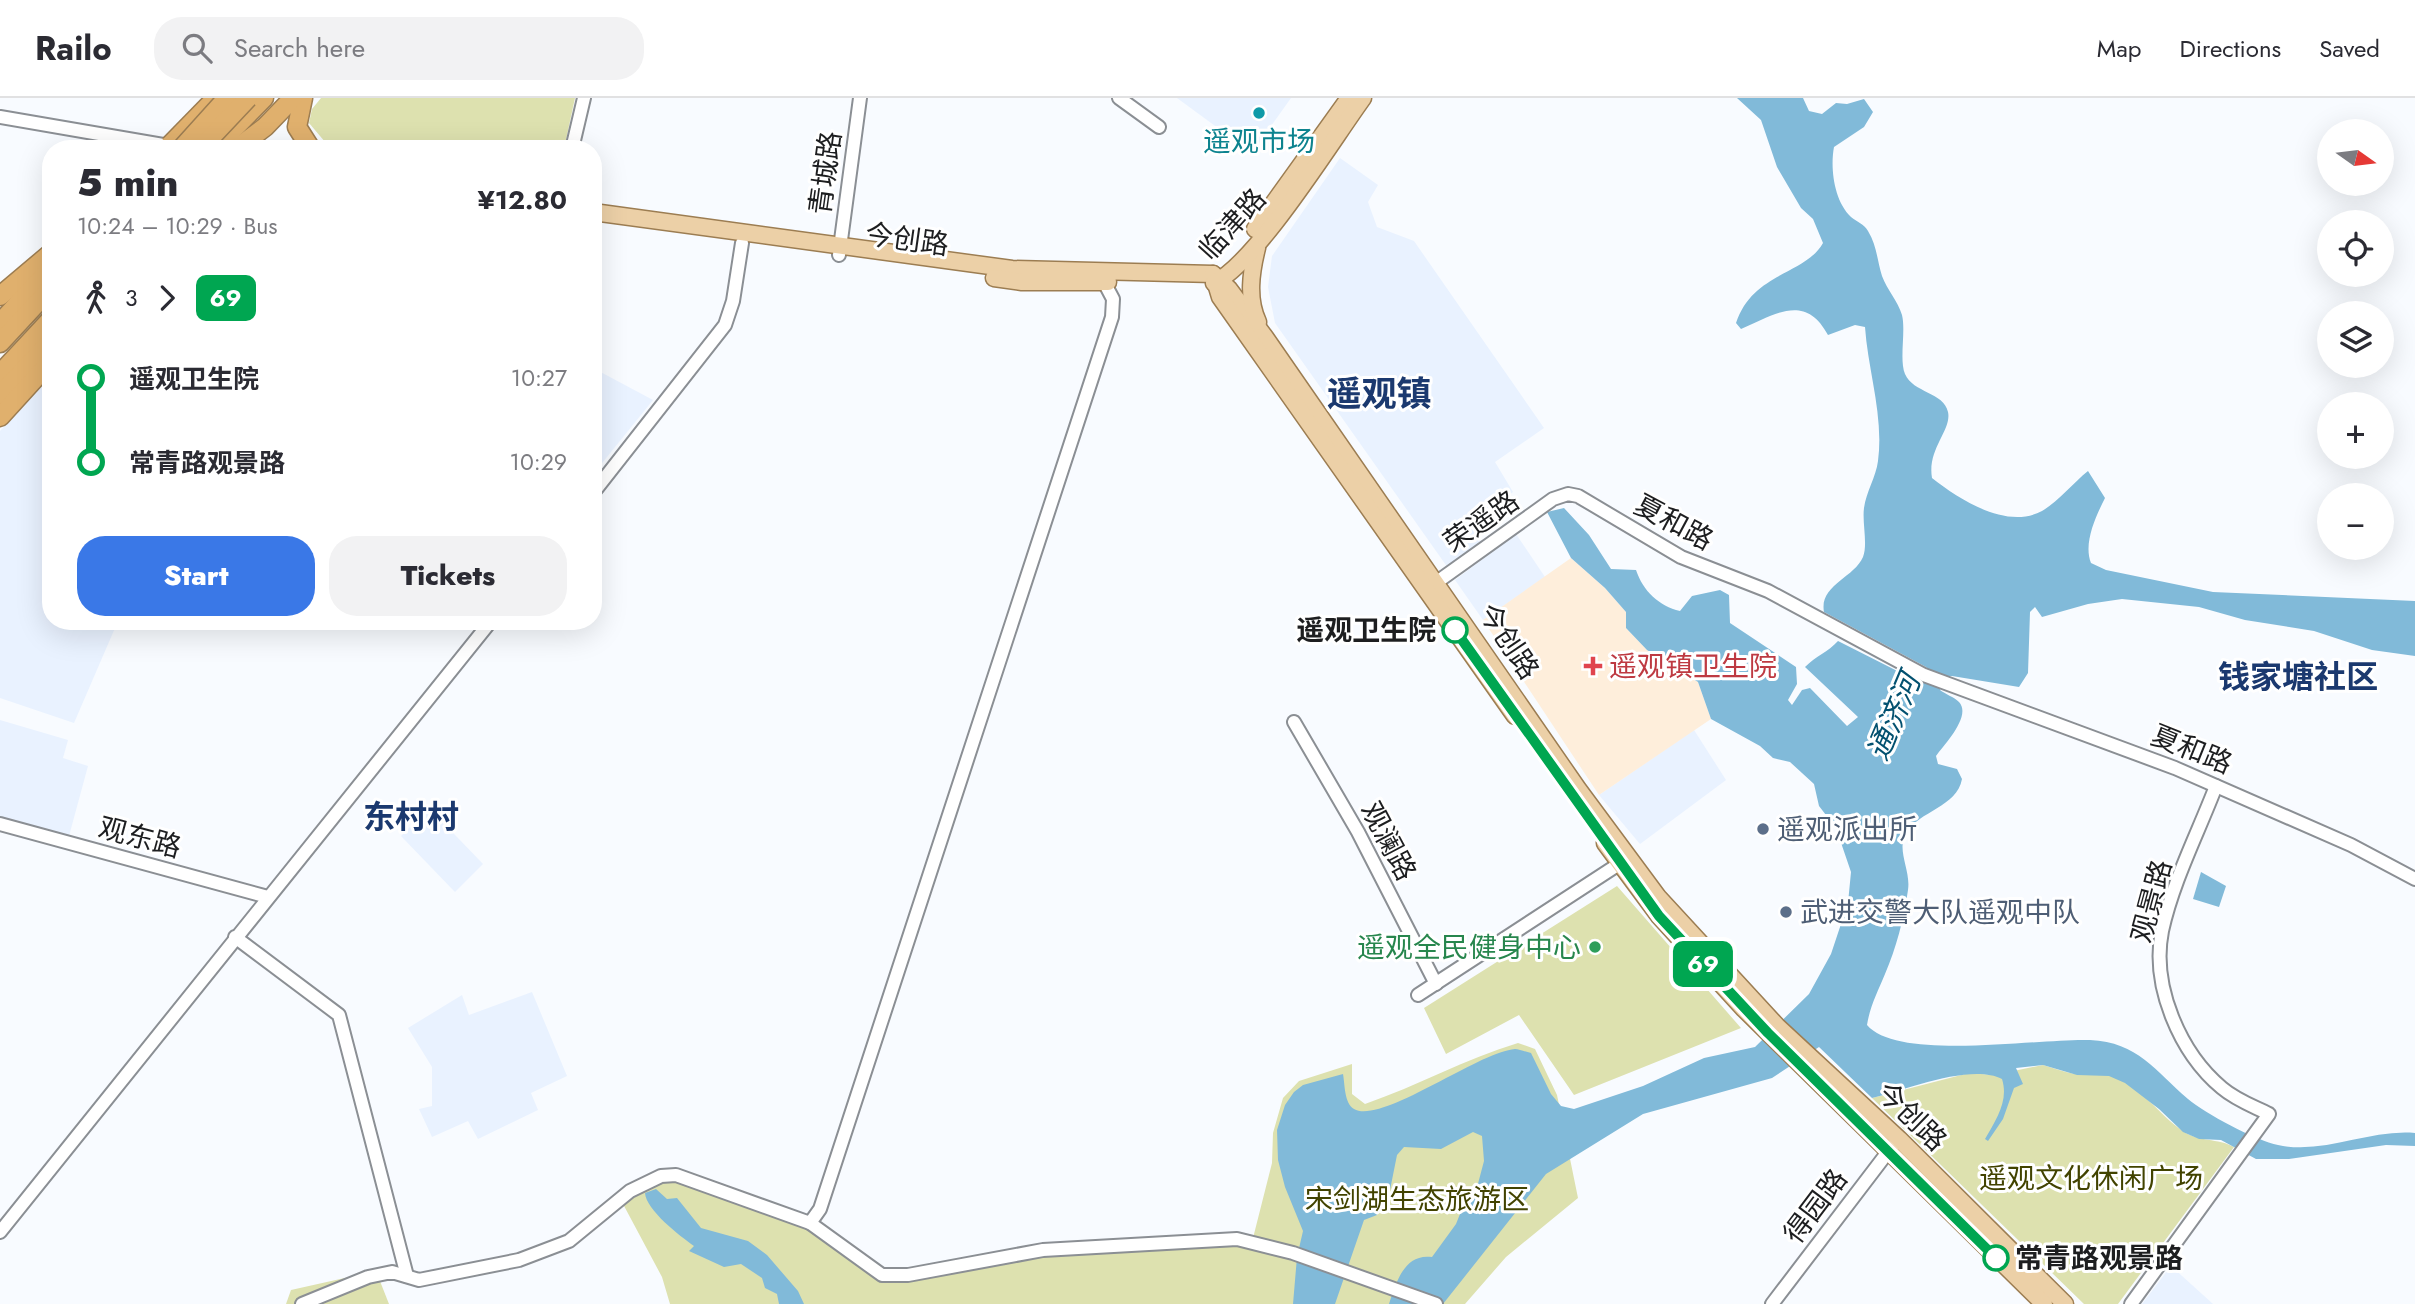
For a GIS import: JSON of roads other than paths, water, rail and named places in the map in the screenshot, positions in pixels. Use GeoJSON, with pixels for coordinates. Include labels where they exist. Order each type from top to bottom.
{"type":"FeatureCollection","features":[{"type":"Feature","properties":{"kind":"highway"},"geometry":{"type":"LineString","coordinates":[[181,140],[227,98]]}},
{"type":"Feature","properties":{"kind":"highway"},"geometry":{"type":"LineString","coordinates":[[209,140],[248,98]]}},
{"type":"Feature","properties":{"kind":"highway"},"geometry":{"type":"LineString","coordinates":[[223,140],[264,98]]}},
{"type":"Feature","properties":{"kind":"highway"},"geometry":{"type":"LineString","coordinates":[[243,140],[279,98]]}},
{"type":"Feature","properties":{"kind":"highway"},"geometry":{"type":"LineString","coordinates":[[247,140],[265,127],[293,98]]}},
{"type":"Feature","properties":{"kind":"highway"},"geometry":{"type":"LineString","coordinates":[[303,98],[297,127],[305,140]]}},
{"type":"Feature","properties":{"kind":"highway"},"geometry":{"type":"LineString","coordinates":[[179,140],[211,99]]}},
{"type":"Feature","properties":{"kind":"highway"},"geometry":{"type":"LineString","coordinates":[[0,296],[42,261]]}},
{"type":"Feature","properties":{"kind":"highway"},"geometry":{"type":"LineString","coordinates":[[0,307],[42,263]]}},
{"type":"Feature","properties":{"kind":"highway"},"geometry":{"type":"LineString","coordinates":[[0,323],[42,278]]}},
{"type":"Feature","properties":{"kind":"highway"},"geometry":{"type":"LineString","coordinates":[[0,343],[42,298]]}},
{"type":"Feature","properties":{"kind":"highway"},"geometry":{"type":"LineString","coordinates":[[0,362],[42,318]]}},
{"type":"Feature","properties":{"kind":"highway"},"geometry":{"type":"LineString","coordinates":[[0,374],[42,329]]}},
{"type":"Feature","properties":{"kind":"highway"},"geometry":{"type":"LineString","coordinates":[[0,395],[42,351]]}},
{"type":"Feature","properties":{"kind":"highway"},"geometry":{"type":"LineString","coordinates":[[0,417],[42,371]]}},
{"type":"Feature","properties":{"kind":"main road","name":"临津路"},"geometry":{"type":"LineString","coordinates":[[1216,279],[1349,98]]}},
{"type":"Feature","properties":{"kind":"main road","name":"临津路"},"geometry":{"type":"LineString","coordinates":[[1216,279],[1233,272],[1258,243],[1363,98]]}},
{"type":"Feature","properties":{"kind":"main road","name":"今创路"},"geometry":{"type":"LineString","coordinates":[[602,213],[1022,282],[1216,279]]}},
{"type":"Feature","properties":{"kind":"main road","name":"今创路"},"geometry":{"type":"LineString","coordinates":[[602,223],[742,243],[1012,270],[1216,279],[1265,337],[1437,582],[1577,789],[1658,897],[1772,1029]]}},
{"type":"Feature","properties":{"kind":"main road"},"geometry":{"type":"LineString","coordinates":[[1258,243],[1252,269],[1252,300],[1253,312],[1265,337]]}},
{"type":"Feature","properties":{"kind":"main road","name":"今创路"},"geometry":{"type":"LineString","coordinates":[[1216,279],[1220,297],[1619,864],[1659,916],[1772,1029]]}},
{"type":"Feature","properties":{"kind":"main road"},"geometry":{"type":"LineString","coordinates":[[1772,1029],[1806,1060]]}},
{"type":"Feature","properties":{"kind":"main road","name":"今创路"},"geometry":{"type":"LineString","coordinates":[[1806,1060],[1899,1139],[2065,1304]]}},
{"type":"Feature","properties":{"kind":"main road","name":"今创路"},"geometry":{"type":"LineString","coordinates":[[1806,1060],[1888,1152],[2044,1304]]}},
{"type":"Feature","properties":{"kind":"street"},"geometry":{"type":"LineString","coordinates":[[574,140],[584,98]]}},
{"type":"Feature","properties":{"kind":"street","name":"青城路"},"geometry":{"type":"LineString","coordinates":[[840,251],[860,98]]}},
{"type":"Feature","properties":{"kind":"street"},"geometry":{"type":"LineString","coordinates":[[1119,98],[1158,127]]}},
{"type":"Feature","properties":{"kind":"street"},"geometry":{"type":"LineString","coordinates":[[0,117],[144,140]]}},
{"type":"Feature","properties":{"kind":"street"},"geometry":{"type":"LineString","coordinates":[[602,482],[725,326],[733,301],[742,243]]}},
{"type":"Feature","properties":{"kind":"street"},"geometry":{"type":"LineString","coordinates":[[810,1223],[820,1209],[1112,317],[1113,299],[1104,282]]}},
{"type":"Feature","properties":{"kind":"street","name":"夏和路"},"geometry":{"type":"LineString","coordinates":[[1553,499],[1568,494],[1578,496],[1671,552],[1768,591],[1924,675],[2069,727],[2216,786],[2351,845],[2415,878]]}},
{"type":"Feature","properties":{"kind":"street","name":"荣遥路"},"geometry":{"type":"LineString","coordinates":[[1437,582],[1553,499]]}},
{"type":"Feature","properties":{"kind":"street"},"geometry":{"type":"LineString","coordinates":[[0,1232],[484,630]]}},
{"type":"Feature","properties":{"kind":"street","name":"观澜路"},"geometry":{"type":"LineString","coordinates":[[1294,722],[1358,832],[1436,984]]}},
{"type":"Feature","properties":{"kind":"street","name":"观景路"},"geometry":{"type":"LineString","coordinates":[[2131,1304],[2265,1119],[2202,1068],[2174,1020],[2163,981],[2162,932],[2216,786]]}},
{"type":"Feature","properties":{"kind":"street","name":"观东路"},"geometry":{"type":"LineString","coordinates":[[0,824],[268,897]]}},
{"type":"Feature","properties":{"kind":"street"},"geometry":{"type":"LineString","coordinates":[[1418,995],[1619,864]]}},
{"type":"Feature","properties":{"kind":"street"},"geometry":{"type":"LineString","coordinates":[[235,937],[339,1015],[407,1276]]}},
{"type":"Feature","properties":{"kind":"street","name":"得园路"},"geometry":{"type":"LineString","coordinates":[[1772,1304],[1899,1139]]}},
{"type":"Feature","properties":{"kind":"street"},"geometry":{"type":"LineString","coordinates":[[302,1304],[368,1277],[392,1272],[419,1280],[520,1260],[569,1241],[630,1191],[661,1177],[676,1175],[810,1223],[882,1275],[895,1276],[1043,1250],[1237,1239],[1293,1253],[1436,1304]]}},
{"type":"Feature","properties":{"kind":"water","name":"通济河"},"geometry":{"type":"Polygon","coordinates":[[[1737,98],[1803,98],[1809,111],[1822,114],[1836,103],[1847,104],[1864,99],[1873,112],[1864,127],[1834,147],[1835,184],[1845,210],[1868,231],[1882,276],[1902,315],[1905,374],[1915,385],[1941,400],[1948,412],[1946,426],[1931,468],[1932,478],[1943,487],[1984,510],[1999,515],[2028,516],[2042,511],[2060,498],[2088,471],[2105,498],[2092,530],[2089,555],[2091,563],[2106,570],[2213,592],[2415,601],[2415,656],[2372,650],[2314,631],[2245,620],[2199,607],[2122,599],[2088,604],[2042,617],[2035,607],[2030,612],[2028,673],[2019,687],[1945,677],[1940,690],[1959,702],[1962,715],[1955,730],[1936,756],[1938,764],[1957,769],[1962,779],[1953,796],[1912,826],[1903,840],[1908,875],[1904,911],[1893,954],[1872,1005],[1867,1025],[1883,1036],[1908,1043],[1971,1046],[2067,1040],[2107,1042],[2121,1046],[2145,1060],[2206,1112],[2269,1142],[2312,1147],[2381,1135],[2415,1133],[2415,1146],[2386,1145],[2289,1159],[2256,1159],[2221,1140],[2199,1139],[2183,1132],[2125,1083],[2109,1076],[2077,1075],[2043,1065],[2016,1068],[2023,1084],[2014,1088],[2003,1119],[1988,1141],[1985,1139],[2003,1103],[2002,1079],[1989,1075],[1956,1076],[1872,1098],[1819,1047],[1772,1078],[1643,1114],[1546,1174],[1443,1304],[1389,1304],[1403,1271],[1414,1260],[1432,1257],[1456,1224],[1462,1209],[1475,1195],[1484,1161],[1482,1136],[1473,1132],[1441,1149],[1404,1147],[1397,1155],[1390,1190],[1377,1215],[1364,1220],[1335,1304],[1293,1304],[1297,1257],[1303,1231],[1285,1187],[1278,1160],[1277,1130],[1285,1105],[1303,1085],[1343,1074],[1351,1106],[1367,1111],[1407,1098],[1478,1062],[1517,1049],[1531,1053],[1551,1094],[1561,1106],[1574,1109],[1643,1086],[1704,1058],[1755,1047],[1809,994],[1831,954],[1848,903],[1851,872],[1836,828],[1819,806],[1814,784],[1790,762],[1773,758],[1760,746],[1711,719],[1698,682],[1647,650],[1626,628],[1626,612],[1605,588],[1571,558],[1547,512],[1564,508],[1589,535],[1611,569],[1636,570],[1647,591],[1665,605],[1680,611],[1692,596],[1720,590],[1729,595],[1730,623],[1796,667],[1797,684],[1788,700],[1792,705],[1802,690],[1810,688],[1847,726],[1858,717],[1805,667],[1838,641],[1921,683],[1929,680],[1931,673],[1926,667],[1824,612],[1827,595],[1863,557],[1864,508],[1878,461],[1879,427],[1865,327],[1855,325],[1828,335],[1819,322],[1809,314],[1799,311],[1777,313],[1741,329],[1736,323],[1754,293],[1804,262],[1815,254],[1823,243],[1813,219],[1801,208],[1777,167],[1761,120],[1737,98]]]}},
{"type":"Feature","properties":{"kind":"water"},"geometry":{"type":"Polygon","coordinates":[[[2201,872],[2226,886],[2219,907],[2193,899],[2201,872]]]}},
{"type":"Feature","properties":{"kind":"water"},"geometry":{"type":"Polygon","coordinates":[[[656,1189],[667,1199],[677,1198],[701,1228],[748,1241],[767,1255],[798,1291],[804,1304],[779,1304],[777,1294],[765,1288],[762,1278],[741,1264],[724,1267],[689,1251],[694,1246],[665,1222],[647,1200],[645,1193],[656,1189]]]}},
{"type":"Feature","properties":{"kind":"place","name":"遥观市场"},"geometry":{"type":"Point","coordinates":[1259,113]}},
{"type":"Feature","properties":{"kind":"place","name":"遥观卫生院"},"geometry":{"type":"Point","coordinates":[1455,630]}},
{"type":"Feature","properties":{"kind":"place","name":"遥观镇卫生院"},"geometry":{"type":"Point","coordinates":[1593,666]}},
{"type":"Feature","properties":{"kind":"place","name":"遥观派出所"},"geometry":{"type":"Point","coordinates":[1763,829]}},
{"type":"Feature","properties":{"kind":"place","name":"武进交警大队遥观中队"},"geometry":{"type":"Point","coordinates":[1786,912]}},
{"type":"Feature","properties":{"kind":"place","name":"遥观全民健身中心"},"geometry":{"type":"Point","coordinates":[1595,947]}},
{"type":"Feature","properties":{"kind":"place","name":"常青路观景路"},"geometry":{"type":"Point","coordinates":[1996,1258]}},
{"type":"Feature","properties":{"kind":"district","name":"遥观镇"},"geometry":{"type":"Point","coordinates":[1379,394]}},
{"type":"Feature","properties":{"kind":"district","name":"钱家塘社区"},"geometry":{"type":"Point","coordinates":[2298,677]}},
{"type":"Feature","properties":{"kind":"district","name":"东村村"},"geometry":{"type":"Point","coordinates":[411,817]}},
{"type":"Feature","properties":{"kind":"park label","name":"遥观文化休闲广场"},"geometry":{"type":"Point","coordinates":[2091,1178]}},
{"type":"Feature","properties":{"kind":"park label","name":"宋剑湖生态旅游区"},"geometry":{"type":"Point","coordinates":[1417,1199]}}]}
